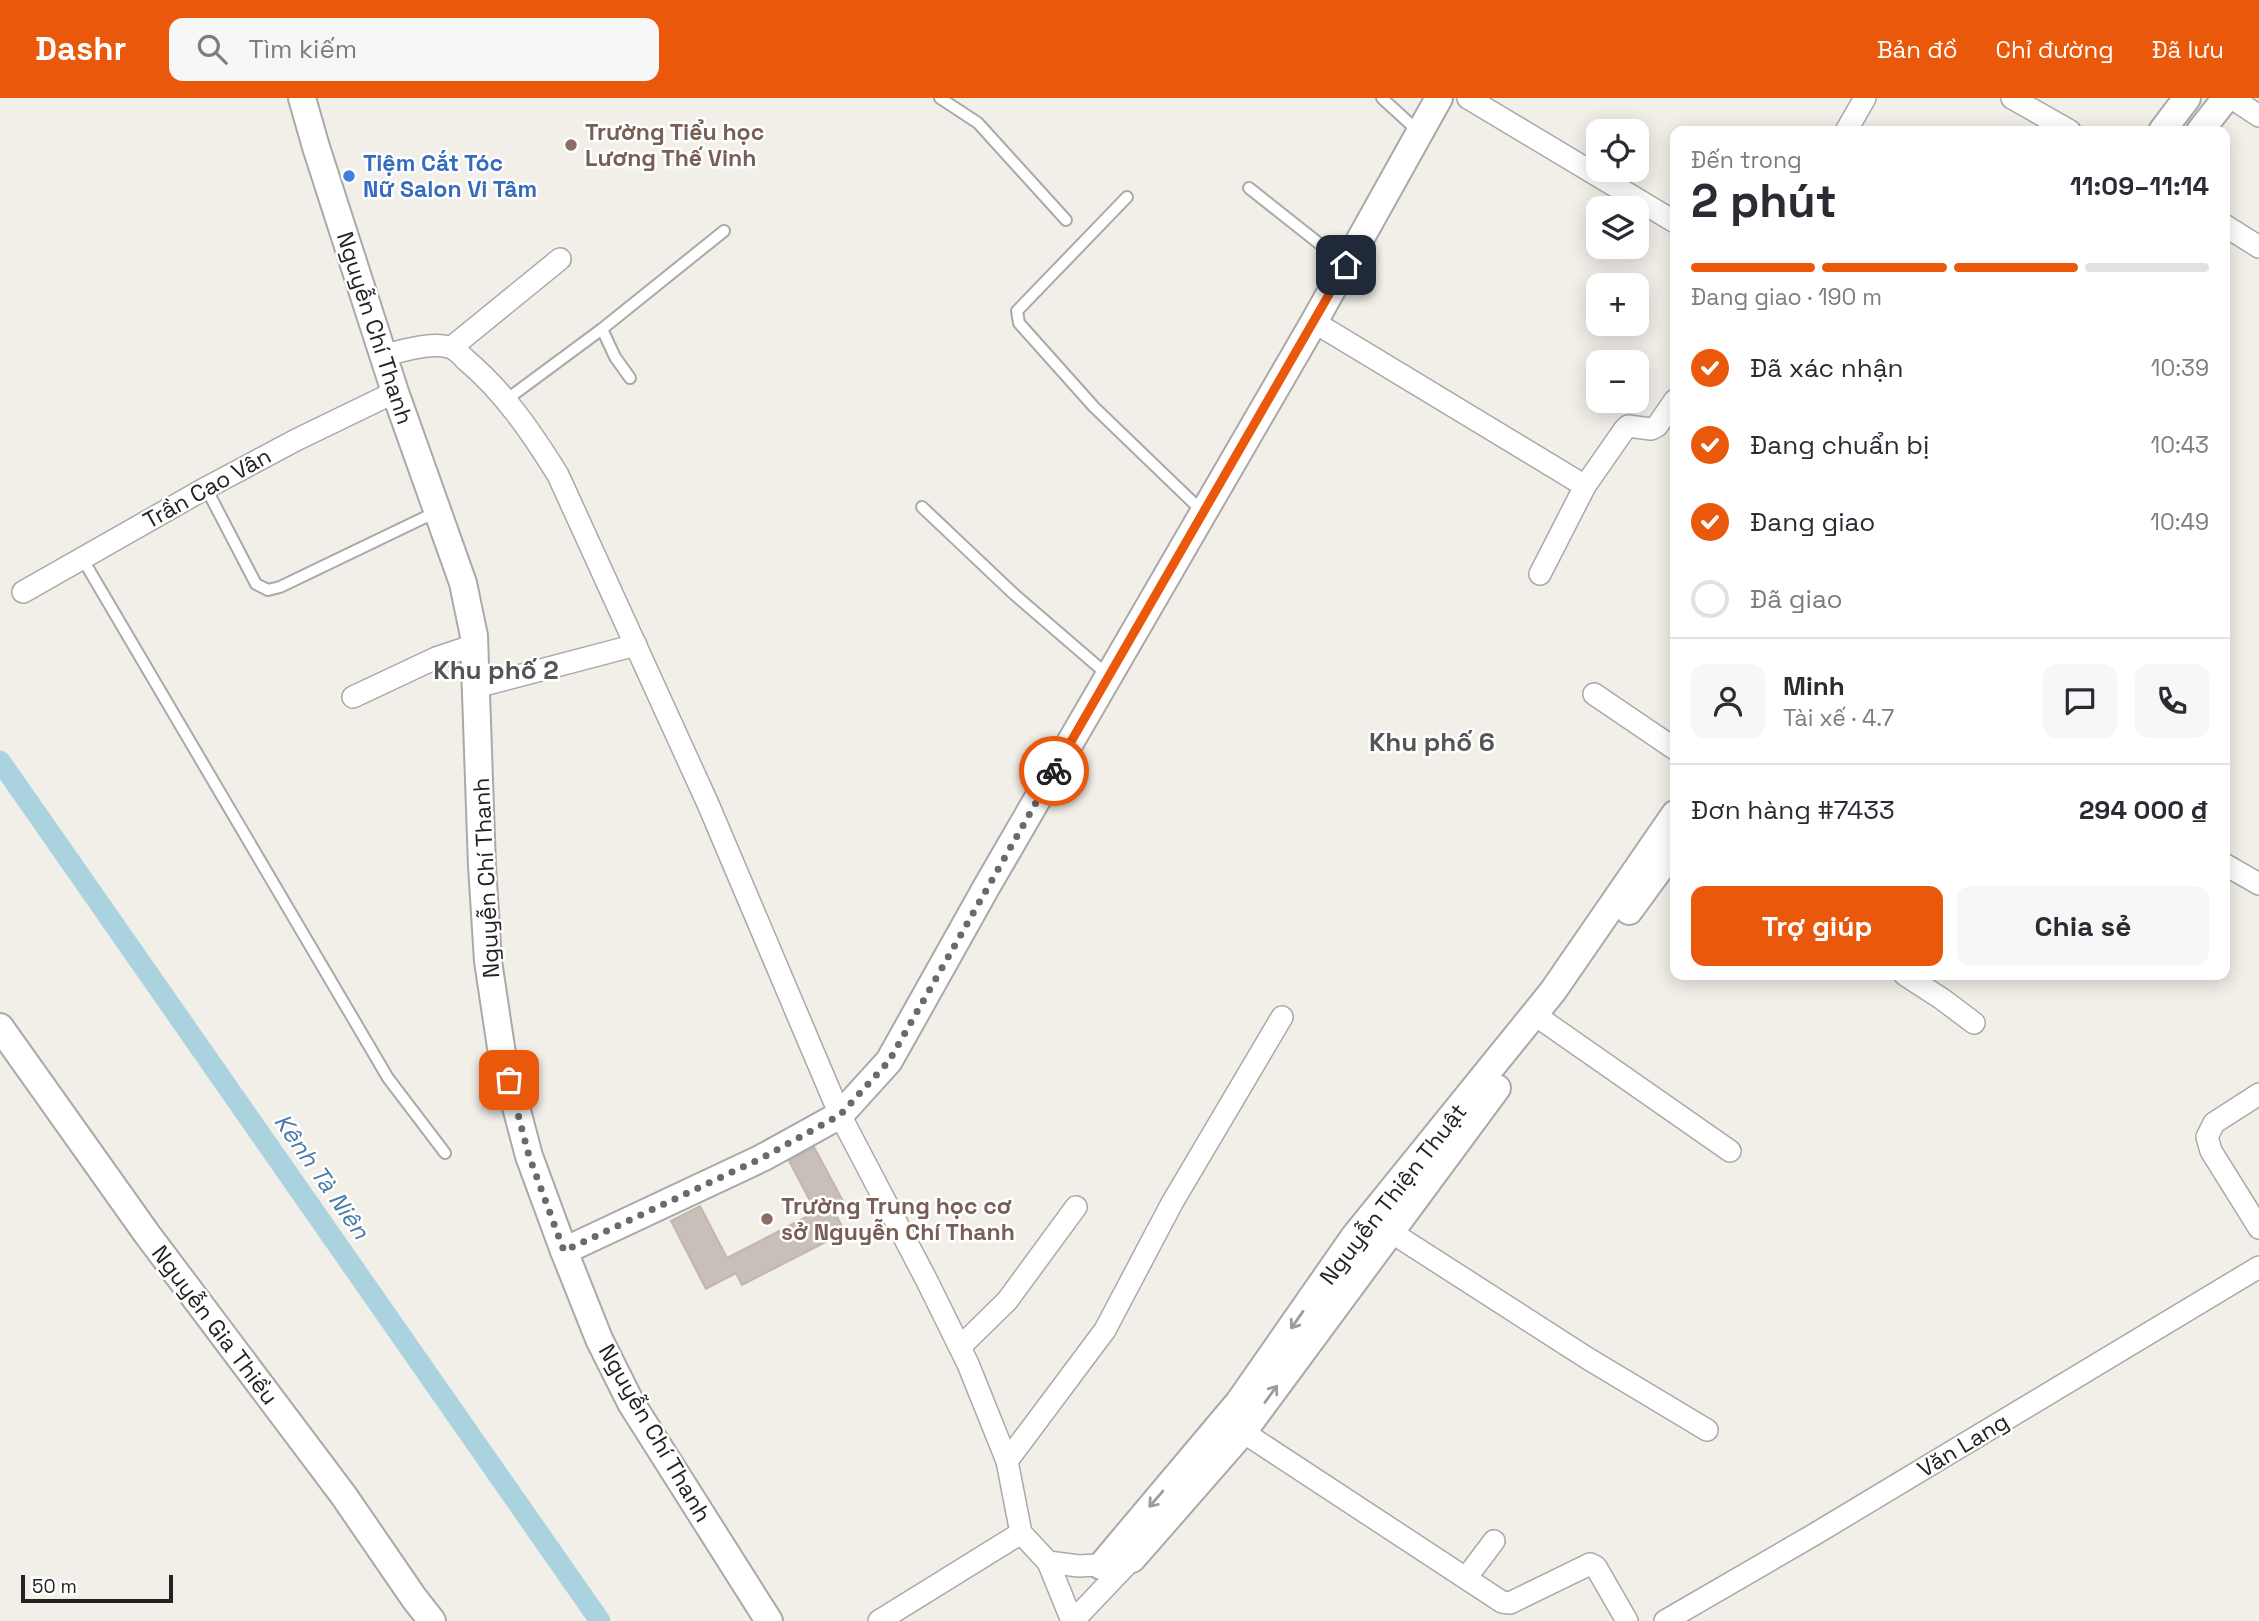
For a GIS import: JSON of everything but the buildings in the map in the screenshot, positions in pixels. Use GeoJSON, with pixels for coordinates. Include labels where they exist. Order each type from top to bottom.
{"type":"FeatureCollection","features":[{"type":"Feature","properties":{"kind":"street","name":"Nguyễn Chí Thanh"},"geometry":{"type":"LineString","coordinates":[[302,98],[395,392],[470,609],[475,645],[488,961],[502,1054],[529,1156],[598,1339],[631,1403],[769,1621]]}},
{"type":"Feature","properties":{"kind":"street"},"geometry":{"type":"LineString","coordinates":[[564,1251],[762,1158],[840,1115],[889,1061],[1314,322],[1439,98]]}},
{"type":"Feature","properties":{"kind":"street"},"geometry":{"type":"LineString","coordinates":[[1468,98],[1670,219]]}},
{"type":"Feature","properties":{"kind":"street"},"geometry":{"type":"LineString","coordinates":[[1849,126],[1866,98]]}},
{"type":"Feature","properties":{"kind":"street"},"geometry":{"type":"LineString","coordinates":[[2012,98],[2061,126]]}},
{"type":"Feature","properties":{"kind":"street"},"geometry":{"type":"LineString","coordinates":[[2166,126],[2188,98]]}},
{"type":"Feature","properties":{"kind":"street"},"geometry":{"type":"LineString","coordinates":[[2204,126],[2226,98]]}},
{"type":"Feature","properties":{"kind":"street"},"geometry":{"type":"LineString","coordinates":[[2232,98],[2259,116]]}},
{"type":"Feature","properties":{"kind":"street"},"geometry":{"type":"LineString","coordinates":[[2230,229],[2259,247]]}},
{"type":"Feature","properties":{"kind":"street"},"geometry":{"type":"LineString","coordinates":[[452,347],[560,259]]}},
{"type":"Feature","properties":{"kind":"street"},"geometry":{"type":"LineString","coordinates":[[1314,322],[1585,486]]}},
{"type":"Feature","properties":{"kind":"street"},"geometry":{"type":"LineString","coordinates":[[384,355],[435,345],[452,347],[506,400],[558,475],[708,804],[840,1115],[960,1348],[1007,1461],[1021,1533],[1048,1562],[1072,1621]]}},
{"type":"Feature","properties":{"kind":"street","name":"Trần Cao Vân"},"geometry":{"type":"LineString","coordinates":[[23,592],[206,488],[395,392]]}},
{"type":"Feature","properties":{"kind":"street"},"geometry":{"type":"LineString","coordinates":[[1540,574],[1585,486],[1624,430],[1628,426],[1651,429],[1657,426],[1670,407]]}},
{"type":"Feature","properties":{"kind":"street"},"geometry":{"type":"LineString","coordinates":[[353,696],[436,658],[475,645]]}},
{"type":"Feature","properties":{"kind":"street"},"geometry":{"type":"LineString","coordinates":[[476,687],[636,645]]}},
{"type":"Feature","properties":{"kind":"street"},"geometry":{"type":"LineString","coordinates":[[1594,694],[1670,746]]}},
{"type":"Feature","properties":{"kind":"street","name":"Nguyễn Thiện Thuật"},"geometry":{"type":"LineString","coordinates":[[1072,1621],[1132,1559],[1242,1432],[1391,1231],[1479,1097],[1670,822]]}},
{"type":"Feature","properties":{"kind":"street","name":"Nguyễn Thiện Thuật"},"geometry":{"type":"LineString","coordinates":[[1101,1566],[1240,1402],[1354,1237],[1545,1022],[1670,855]]}},
{"type":"Feature","properties":{"kind":"street"},"geometry":{"type":"LineString","coordinates":[[2230,867],[2259,884]]}},
{"type":"Feature","properties":{"kind":"street"},"geometry":{"type":"LineString","coordinates":[[1913,980],[1974,1023]]}},
{"type":"Feature","properties":{"kind":"street"},"geometry":{"type":"LineString","coordinates":[[1007,1461],[1105,1330],[1172,1203],[1282,1017]]}},
{"type":"Feature","properties":{"kind":"street"},"geometry":{"type":"LineString","coordinates":[[1545,1022],[1730,1151]]}},
{"type":"Feature","properties":{"kind":"street","name":"Nguyễn Gia Thiều"},"geometry":{"type":"LineString","coordinates":[[0,1027],[147,1234],[344,1496],[432,1621]]}},
{"type":"Feature","properties":{"kind":"street"},"geometry":{"type":"LineString","coordinates":[[2259,1094],[2214,1123],[2207,1137],[2211,1152],[2259,1228]]}},
{"type":"Feature","properties":{"kind":"street"},"geometry":{"type":"LineString","coordinates":[[960,1348],[1007,1301],[1076,1207]]}},
{"type":"Feature","properties":{"kind":"street"},"geometry":{"type":"LineString","coordinates":[[1391,1231],[1587,1358],[1707,1430]]}},
{"type":"Feature","properties":{"kind":"street","name":"Văn Lang"},"geometry":{"type":"LineString","coordinates":[[1665,1621],[2259,1267]]}},
{"type":"Feature","properties":{"kind":"street"},"geometry":{"type":"LineString","coordinates":[[1242,1432],[1506,1604],[1592,1564],[1627,1621]]}},
{"type":"Feature","properties":{"kind":"street"},"geometry":{"type":"LineString","coordinates":[[879,1621],[1021,1533]]}},
{"type":"Feature","properties":{"kind":"street"},"geometry":{"type":"LineString","coordinates":[[1466,1578],[1494,1541]]}},
{"type":"Feature","properties":{"kind":"street"},"geometry":{"type":"LineString","coordinates":[[1048,1562],[1101,1566],[1132,1559]]}},
{"type":"Feature","properties":{"kind":"lane"},"geometry":{"type":"LineString","coordinates":[[940,98],[978,123],[1066,220]]}},
{"type":"Feature","properties":{"kind":"lane"},"geometry":{"type":"LineString","coordinates":[[1382,98],[1420,133]]}},
{"type":"Feature","properties":{"kind":"lane"},"geometry":{"type":"LineString","coordinates":[[1249,188],[1346,265]]}},
{"type":"Feature","properties":{"kind":"lane"},"geometry":{"type":"LineString","coordinates":[[1127,197],[1017,311],[1019,323],[1094,407],[1204,513]]}},
{"type":"Feature","properties":{"kind":"lane"},"geometry":{"type":"LineString","coordinates":[[506,400],[602,329],[724,231]]}},
{"type":"Feature","properties":{"kind":"lane"},"geometry":{"type":"LineString","coordinates":[[602,329],[615,358],[630,378]]}},
{"type":"Feature","properties":{"kind":"lane"},"geometry":{"type":"LineString","coordinates":[[206,488],[256,584],[268,590],[280,587],[436,512]]}},
{"type":"Feature","properties":{"kind":"lane"},"geometry":{"type":"LineString","coordinates":[[922,507],[1015,595],[1110,676]]}},
{"type":"Feature","properties":{"kind":"lane"},"geometry":{"type":"LineString","coordinates":[[82,558],[388,1078],[445,1153]]}},
{"type":"Feature","properties":{"kind":"waterway","name":"Kênh Tà Niên"},"geometry":{"type":"LineString","coordinates":[[0,761],[600,1621]]}},
{"type":"Feature","properties":{"kind":"way so far"},"geometry":{"type":"LineString","coordinates":[[509,1080],[529,1156],[564,1251],[762,1158],[840,1115],[889,1061],[1054,771]]}},
{"type":"Feature","properties":{"kind":"place","name":"Trường Tiểu học Lương Thế Vinh"},"geometry":{"type":"Point","coordinates":[571,145]}},
{"type":"Feature","properties":{"kind":"place","name":"Tiệm Cắt Tóc Nữ Salon Vi Tâm"},"geometry":{"type":"Point","coordinates":[349,176]}},
{"type":"Feature","properties":{"kind":"place","name":"Trường Trung học cơ sở Nguyễn Chí Thanh"},"geometry":{"type":"Point","coordinates":[767,1219]}},
{"type":"Feature","properties":{"kind":"district","name":"Khu phố 2"},"geometry":{"type":"Point","coordinates":[496,670]}},
{"type":"Feature","properties":{"kind":"district","name":"Khu phố 6"},"geometry":{"type":"Point","coordinates":[1432,742]}},
{"type":"Feature","properties":{"kind":"route"},"geometry":{"type":"LineString","coordinates":[[1054,771],[1346,265]]}}]}
